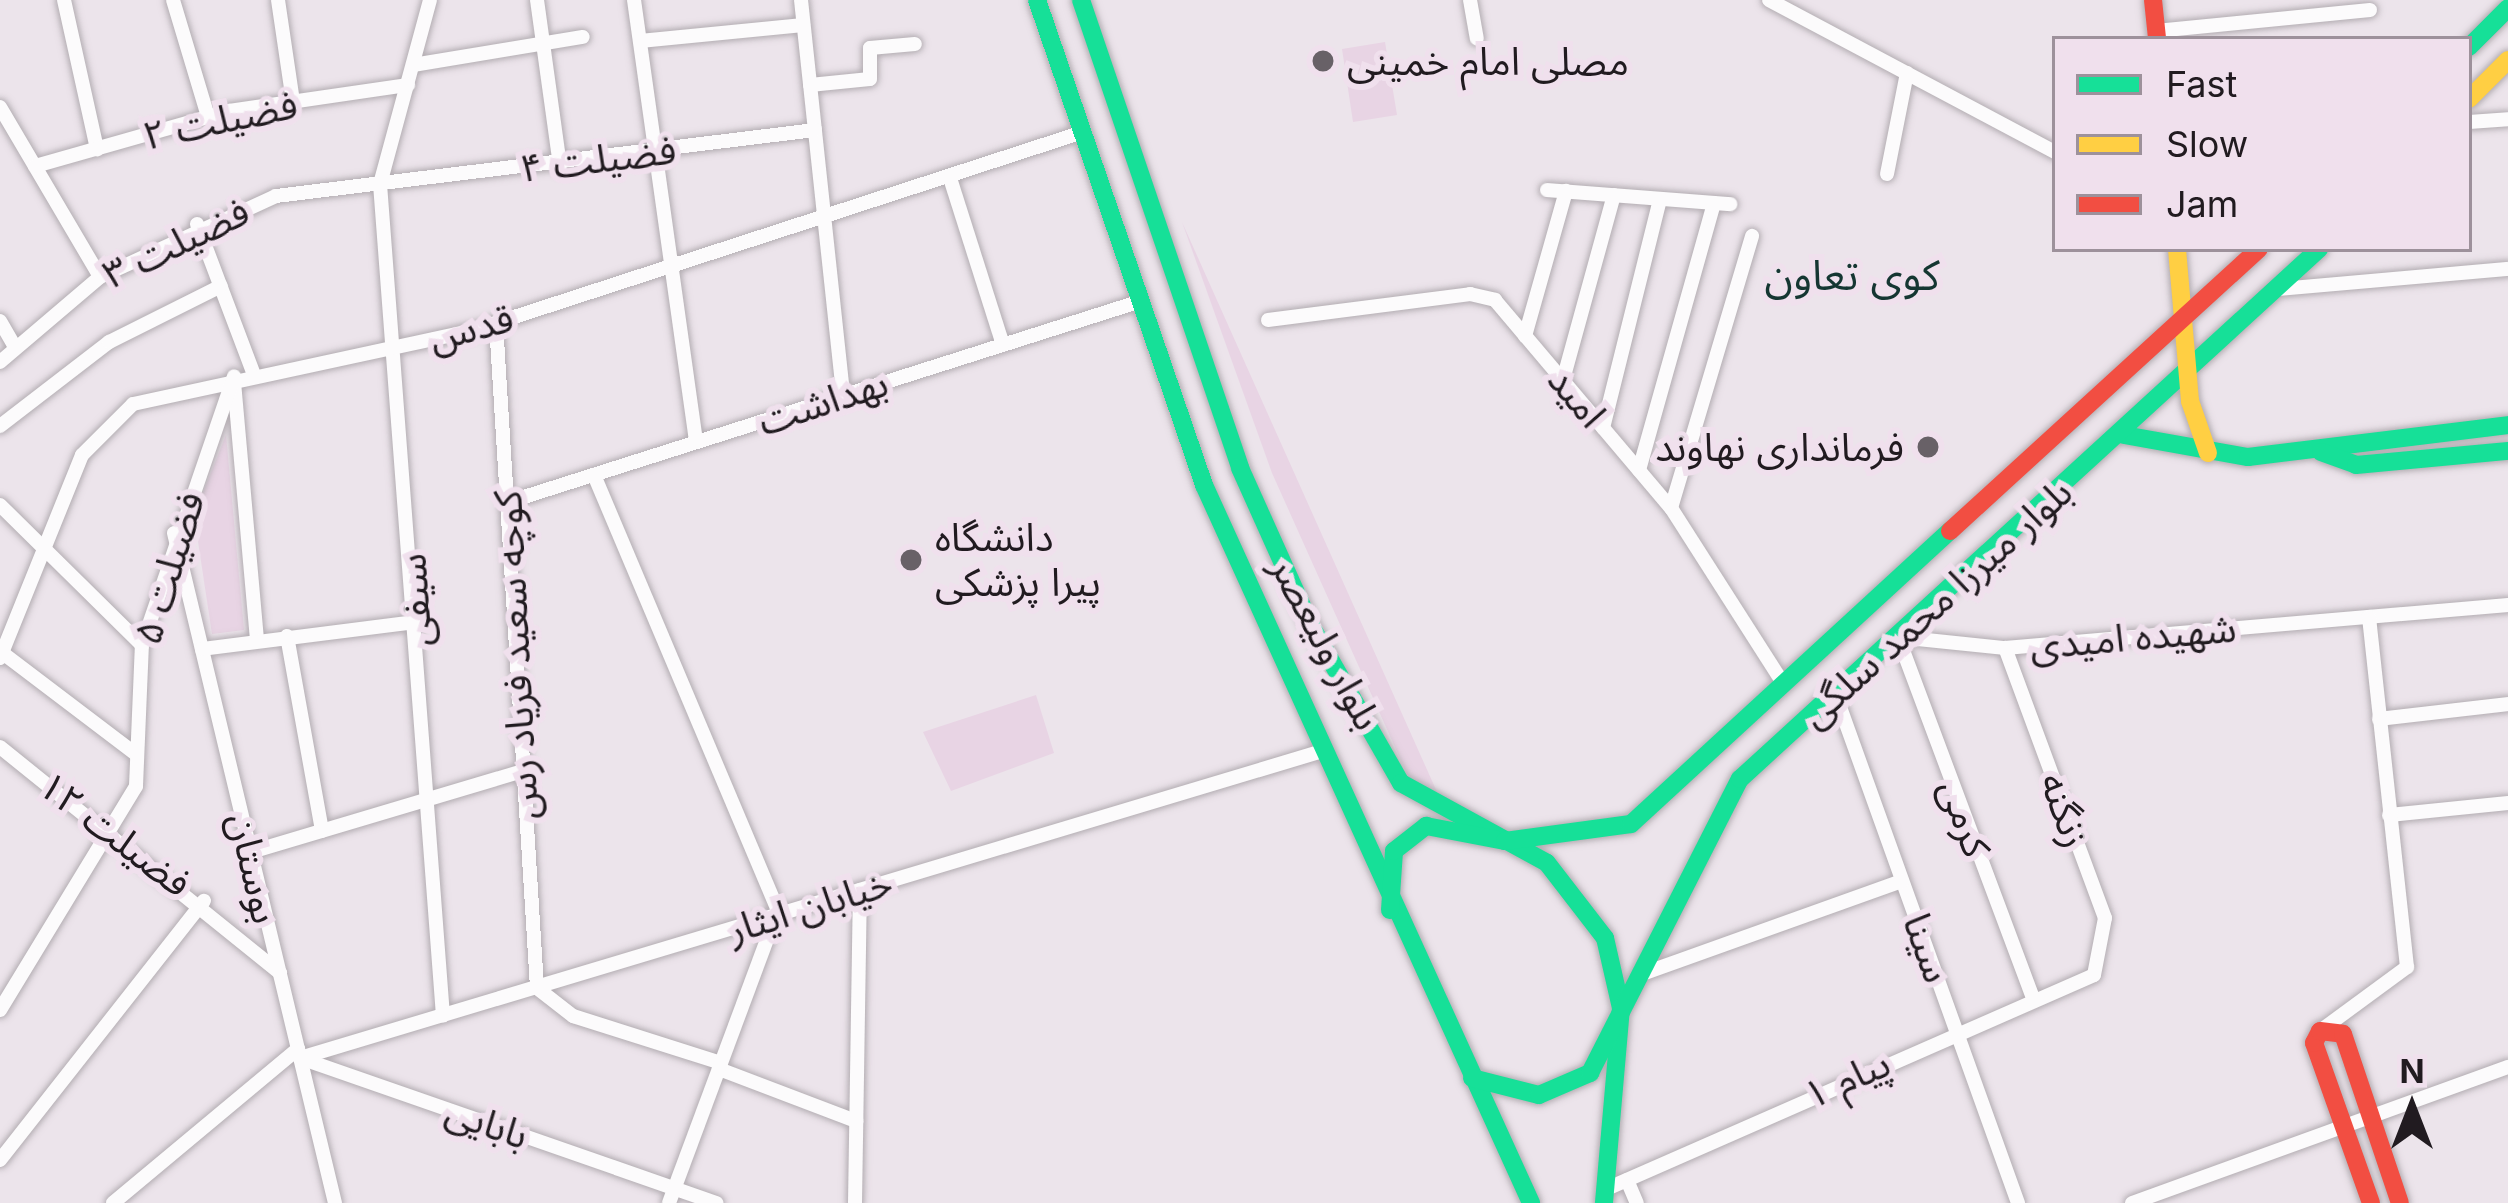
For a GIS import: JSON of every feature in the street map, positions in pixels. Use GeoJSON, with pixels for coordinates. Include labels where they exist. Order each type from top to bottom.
{"type":"FeatureCollection","features":[{"type":"Feature","properties":{"kind":"main road","name":"بلوار ولیعصر"},"geometry":{"type":"LineString","coordinates":[[1037,0],[1204,485],[1390,910],[1531,1203]]}},
{"type":"Feature","properties":{"kind":"main road","name":"بلوار ولیعصر"},"geometry":{"type":"LineString","coordinates":[[1081,0],[1240,468],[1311,626],[1401,783],[1547,863],[1592,917],[1621,1008],[1604,1197]]}},
{"type":"Feature","properties":{"kind":"main road"},"geometry":{"type":"LineString","coordinates":[[2153,0],[2156,35]]}},
{"type":"Feature","properties":{"kind":"main road"},"geometry":{"type":"LineString","coordinates":[[2472,44],[2508,8]]}},
{"type":"Feature","properties":{"kind":"main road"},"geometry":{"type":"LineString","coordinates":[[2472,96],[2508,60]]}},
{"type":"Feature","properties":{"kind":"main road"},"geometry":{"type":"LineString","coordinates":[[2177,252],[2190,373],[2208,453]]}},
{"type":"Feature","properties":{"kind":"main road","name":"بلوار میرزا محمد سلگی"},"geometry":{"type":"LineString","coordinates":[[1505,841],[1631,824],[2256,252]]}},
{"type":"Feature","properties":{"kind":"main road","name":"بلوار میرزا محمد سلگی"},"geometry":{"type":"LineString","coordinates":[[1621,1008],[1631,978],[1740,779],[2124,435],[2316,252]]}},
{"type":"Feature","properties":{"kind":"main road"},"geometry":{"type":"LineString","coordinates":[[2321,452],[2350,438],[2508,425]]}},
{"type":"Feature","properties":{"kind":"main road"},"geometry":{"type":"LineString","coordinates":[[2124,435],[2208,453],[2321,452],[2356,465],[2508,452]]}},
{"type":"Feature","properties":{"kind":"main road"},"geometry":{"type":"LineString","coordinates":[[1204,485],[1240,468]]}},
{"type":"Feature","properties":{"kind":"main road"},"geometry":{"type":"LineString","coordinates":[[1390,910],[1389,873],[1407,833],[1450,827],[1505,841]]}},
{"type":"Feature","properties":{"kind":"main road"},"geometry":{"type":"LineString","coordinates":[[1472,1078],[1506,1092],[1568,1089],[1590,1072],[1621,1008]]}},
{"type":"Feature","properties":{"kind":"main road"},"geometry":{"type":"LineString","coordinates":[[2371,1203],[2314,1043],[2320,1031],[2343,1034],[2400,1203]]}},
{"type":"Feature","properties":{"kind":"street"},"geometry":{"type":"LineString","coordinates":[[64,0],[97,149]]}},
{"type":"Feature","properties":{"kind":"street"},"geometry":{"type":"LineString","coordinates":[[173,0],[208,117]]}},
{"type":"Feature","properties":{"kind":"street"},"geometry":{"type":"LineString","coordinates":[[278,0],[293,102]]}},
{"type":"Feature","properties":{"kind":"street"},"geometry":{"type":"LineString","coordinates":[[380,184],[430,0]]}},
{"type":"Feature","properties":{"kind":"street"},"geometry":{"type":"LineString","coordinates":[[537,0],[560,166]]}},
{"type":"Feature","properties":{"kind":"street"},"geometry":{"type":"LineString","coordinates":[[634,0],[696,442]]}},
{"type":"Feature","properties":{"kind":"street"},"geometry":{"type":"LineString","coordinates":[[801,0],[843,395]]}},
{"type":"Feature","properties":{"kind":"street"},"geometry":{"type":"LineString","coordinates":[[1470,0],[1477,38]]}},
{"type":"Feature","properties":{"kind":"street"},"geometry":{"type":"LineString","coordinates":[[1769,0],[2052,150]]}},
{"type":"Feature","properties":{"kind":"street"},"geometry":{"type":"LineString","coordinates":[[2156,35],[2370,10]]}},
{"type":"Feature","properties":{"kind":"street"},"geometry":{"type":"LineString","coordinates":[[640,41],[803,25]]}},
{"type":"Feature","properties":{"kind":"street"},"geometry":{"type":"LineString","coordinates":[[413,65],[584,37]]}},
{"type":"Feature","properties":{"kind":"street"},"geometry":{"type":"LineString","coordinates":[[810,86],[870,79],[870,48],[915,44]]}},
{"type":"Feature","properties":{"kind":"street"},"geometry":{"type":"LineString","coordinates":[[1887,173],[1907,73]]}},
{"type":"Feature","properties":{"kind":"street","name":"فضیلت ۲"},"geometry":{"type":"LineString","coordinates":[[35,166],[208,117],[408,85]]}},
{"type":"Feature","properties":{"kind":"street"},"geometry":{"type":"LineString","coordinates":[[0,107],[100,277]]}},
{"type":"Feature","properties":{"kind":"street"},"geometry":{"type":"LineString","coordinates":[[2472,122],[2508,119]]}},
{"type":"Feature","properties":{"kind":"street","name":"فضیلت ۴"},"geometry":{"type":"LineString","coordinates":[[380,184],[560,166],[815,130]]}},
{"type":"Feature","properties":{"kind":"street","name":"قدس"},"geometry":{"type":"LineString","coordinates":[[1,654],[102,423],[164,391],[397,348],[496,323],[1080,133]]}},
{"type":"Feature","properties":{"kind":"street"},"geometry":{"type":"LineString","coordinates":[[950,178],[1003,345]]}},
{"type":"Feature","properties":{"kind":"street","name":"فضیلت ۳"},"geometry":{"type":"LineString","coordinates":[[0,362],[100,277],[197,224],[276,196],[380,184]]}},
{"type":"Feature","properties":{"kind":"street","name":"سیفی"},"geometry":{"type":"LineString","coordinates":[[380,184],[397,348],[443,1016]]}},
{"type":"Feature","properties":{"kind":"street"},"geometry":{"type":"LineString","coordinates":[[1547,190],[1722,204],[1639,470]]}},
{"type":"Feature","properties":{"kind":"street"},"geometry":{"type":"LineString","coordinates":[[1526,336],[1566,191]]}},
{"type":"Feature","properties":{"kind":"street"},"geometry":{"type":"LineString","coordinates":[[1563,380],[1614,195]]}},
{"type":"Feature","properties":{"kind":"street"},"geometry":{"type":"LineString","coordinates":[[1604,428],[1660,199]]}},
{"type":"Feature","properties":{"kind":"street"},"geometry":{"type":"LineString","coordinates":[[197,224],[253,372]]}},
{"type":"Feature","properties":{"kind":"street"},"geometry":{"type":"LineString","coordinates":[[1671,508],[1752,236]]}},
{"type":"Feature","properties":{"kind":"street"},"geometry":{"type":"LineString","coordinates":[[2279,289],[2508,269]]}},
{"type":"Feature","properties":{"kind":"street"},"geometry":{"type":"LineString","coordinates":[[0,426],[109,342],[221,286]]}},
{"type":"Feature","properties":{"kind":"street","name":"امید"},"geometry":{"type":"LineString","coordinates":[[1268,320],[1470,294],[1495,300],[1671,508],[1784,685]]}},
{"type":"Feature","properties":{"kind":"street","name":"بهداشت"},"geometry":{"type":"LineString","coordinates":[[508,502],[1138,302]]}},
{"type":"Feature","properties":{"kind":"street"},"geometry":{"type":"LineString","coordinates":[[0,321],[15,347]]}},
{"type":"Feature","properties":{"kind":"street","name":"کوچه سعید فریاد رس"},"geometry":{"type":"LineString","coordinates":[[496,323],[537,988]]}},
{"type":"Feature","properties":{"kind":"street"},"geometry":{"type":"LineString","coordinates":[[234,376],[257,640]]}},
{"type":"Feature","properties":{"kind":"street","name":"فضیلت ۵"},"geometry":{"type":"LineString","coordinates":[[0,1010],[114,833],[137,755],[142,645],[174,532],[234,376]]}},
{"type":"Feature","properties":{"kind":"street"},"geometry":{"type":"LineString","coordinates":[[595,475],[778,915],[672,1196]]}},
{"type":"Feature","properties":{"kind":"street"},"geometry":{"type":"LineString","coordinates":[[0,505],[142,645]]}},
{"type":"Feature","properties":{"kind":"street","name":"بوستان"},"geometry":{"type":"LineString","coordinates":[[174,532],[334,1203]]}},
{"type":"Feature","properties":{"kind":"street","name":"شهیده امیدی"},"geometry":{"type":"LineString","coordinates":[[1898,637],[2005,648],[2508,605]]}},
{"type":"Feature","properties":{"kind":"street"},"geometry":{"type":"LineString","coordinates":[[2320,1031],[2407,967],[2369,617]]}},
{"type":"Feature","properties":{"kind":"street"},"geometry":{"type":"LineString","coordinates":[[202,649],[416,622]]}},
{"type":"Feature","properties":{"kind":"street"},"geometry":{"type":"LineString","coordinates":[[287,636],[322,831]]}},
{"type":"Feature","properties":{"kind":"street","name":"کرمی"},"geometry":{"type":"LineString","coordinates":[[1898,637],[2033,999]]}},
{"type":"Feature","properties":{"kind":"street","name":"زنگنه"},"geometry":{"type":"LineString","coordinates":[[2005,648],[2105,918],[2093,975]]}},
{"type":"Feature","properties":{"kind":"street"},"geometry":{"type":"LineString","coordinates":[[1,654],[137,755]]}},
{"type":"Feature","properties":{"kind":"street","name":"سینا"},"geometry":{"type":"LineString","coordinates":[[1835,694],[2018,1203]]}},
{"type":"Feature","properties":{"kind":"street"},"geometry":{"type":"LineString","coordinates":[[2379,718],[2508,704]]}},
{"type":"Feature","properties":{"kind":"street","name":"فضیلت ۱۲"},"geometry":{"type":"LineString","coordinates":[[0,747],[204,901],[280,973]]}},
{"type":"Feature","properties":{"kind":"street","name":"خیابان ایثار"},"geometry":{"type":"LineString","coordinates":[[299,1053],[443,1016],[1319,752]]}},
{"type":"Feature","properties":{"kind":"street"},"geometry":{"type":"LineString","coordinates":[[251,852],[523,771]]}},
{"type":"Feature","properties":{"kind":"street"},"geometry":{"type":"LineString","coordinates":[[2389,815],[2508,803]]}},
{"type":"Feature","properties":{"kind":"street"},"geometry":{"type":"LineString","coordinates":[[1631,978],[1903,880]]}},
{"type":"Feature","properties":{"kind":"street"},"geometry":{"type":"LineString","coordinates":[[855,1203],[860,890]]}},
{"type":"Feature","properties":{"kind":"street"},"geometry":{"type":"LineString","coordinates":[[0,1160],[204,901]]}},
{"type":"Feature","properties":{"kind":"street","name":"پیام ۱"},"geometry":{"type":"LineString","coordinates":[[1604,1197],[1627,1180],[1956,1030],[2093,975]]}},
{"type":"Feature","properties":{"kind":"street"},"geometry":{"type":"LineString","coordinates":[[537,988],[573,1016],[720,1066],[856,1121]]}},
{"type":"Feature","properties":{"kind":"street"},"geometry":{"type":"LineString","coordinates":[[113,1203],[299,1053]]}},
{"type":"Feature","properties":{"kind":"street","name":"بابایی"},"geometry":{"type":"LineString","coordinates":[[299,1053],[672,1196],[717,1203]]}},
{"type":"Feature","properties":{"kind":"street"},"geometry":{"type":"LineString","coordinates":[[2132,1203],[2508,1067]]}},
{"type":"Feature","properties":{"kind":"street"},"geometry":{"type":"LineString","coordinates":[[1627,1180],[1637,1203]]}},
{"type":"Feature","properties":{"kind":"shaded area"},"geometry":{"type":"Polygon","coordinates":[[[1385,42],[1397,115],[1353,122],[1342,49],[1385,42]]]}},
{"type":"Feature","properties":{"kind":"shaded area"},"geometry":{"type":"Polygon","coordinates":[[[1182,222],[1437,792],[1412,785],[1272,473],[1182,222]]]}},
{"type":"Feature","properties":{"kind":"shaded area"},"geometry":{"type":"Polygon","coordinates":[[[226,435],[244,630],[212,634],[194,515],[226,435]]]}},
{"type":"Feature","properties":{"kind":"shaded area"},"geometry":{"type":"Polygon","coordinates":[[[1036,695],[1054,753],[951,791],[923,732],[1036,695]]]}},
{"type":"Feature","properties":{"kind":"traffic: fast"},"geometry":{"type":"LineString","coordinates":[[1037,0],[1204,485],[1531,1203]]}},
{"type":"Feature","properties":{"kind":"traffic: fast"},"geometry":{"type":"LineString","coordinates":[[1081,0],[1240,468],[1311,626],[1401,783],[1547,863],[1605,938],[1621,1008],[1604,1203]]}},
{"type":"Feature","properties":{"kind":"traffic: fast"},"geometry":{"type":"LineString","coordinates":[[2472,44],[2508,8]]}},
{"type":"Feature","properties":{"kind":"traffic: fast"},"geometry":{"type":"LineString","coordinates":[[1472,1078],[1539,1095],[1590,1073],[1740,779],[2316,252]]}},
{"type":"Feature","properties":{"kind":"traffic: fast"},"geometry":{"type":"LineString","coordinates":[[2124,435],[2248,457],[2508,425]]}},
{"type":"Feature","properties":{"kind":"traffic: fast"},"geometry":{"type":"LineString","coordinates":[[2321,452],[2356,465],[2508,451]]}},
{"type":"Feature","properties":{"kind":"traffic: fast"},"geometry":{"type":"LineString","coordinates":[[1390,910],[1394,851],[1426,826],[1505,841],[1631,824],[1950,531]]}},
{"type":"Feature","properties":{"kind":"traffic: slow"},"geometry":{"type":"LineString","coordinates":[[2472,96],[2508,60]]}},
{"type":"Feature","properties":{"kind":"traffic: slow"},"geometry":{"type":"LineString","coordinates":[[2177,252],[2190,401],[2208,453]]}},
{"type":"Feature","properties":{"kind":"traffic: jam"},"geometry":{"type":"LineString","coordinates":[[2153,0],[2157,36]]}},
{"type":"Feature","properties":{"kind":"traffic: jam"},"geometry":{"type":"LineString","coordinates":[[1950,531],[2256,252]]}},
{"type":"Feature","properties":{"kind":"traffic: jam"},"geometry":{"type":"LineString","coordinates":[[2371,1203],[2314,1043],[2320,1031],[2343,1034],[2400,1203]]}},
{"type":"Feature","properties":{"kind":"place","name":"مصلی امام خمینی"},"geometry":{"type":"Point","coordinates":[1323,61]}},
{"type":"Feature","properties":{"kind":"place","name":"فرمانداری نهاوند"},"geometry":{"type":"Point","coordinates":[1928,447]}},
{"type":"Feature","properties":{"kind":"place","name":"دانشگاه پیرا پزشکی"},"geometry":{"type":"Point","coordinates":[911,560]}},
{"type":"Feature","properties":{"kind":"district","name":"کوی تعاون"},"geometry":{"type":"Point","coordinates":[1852,275]}}]}
